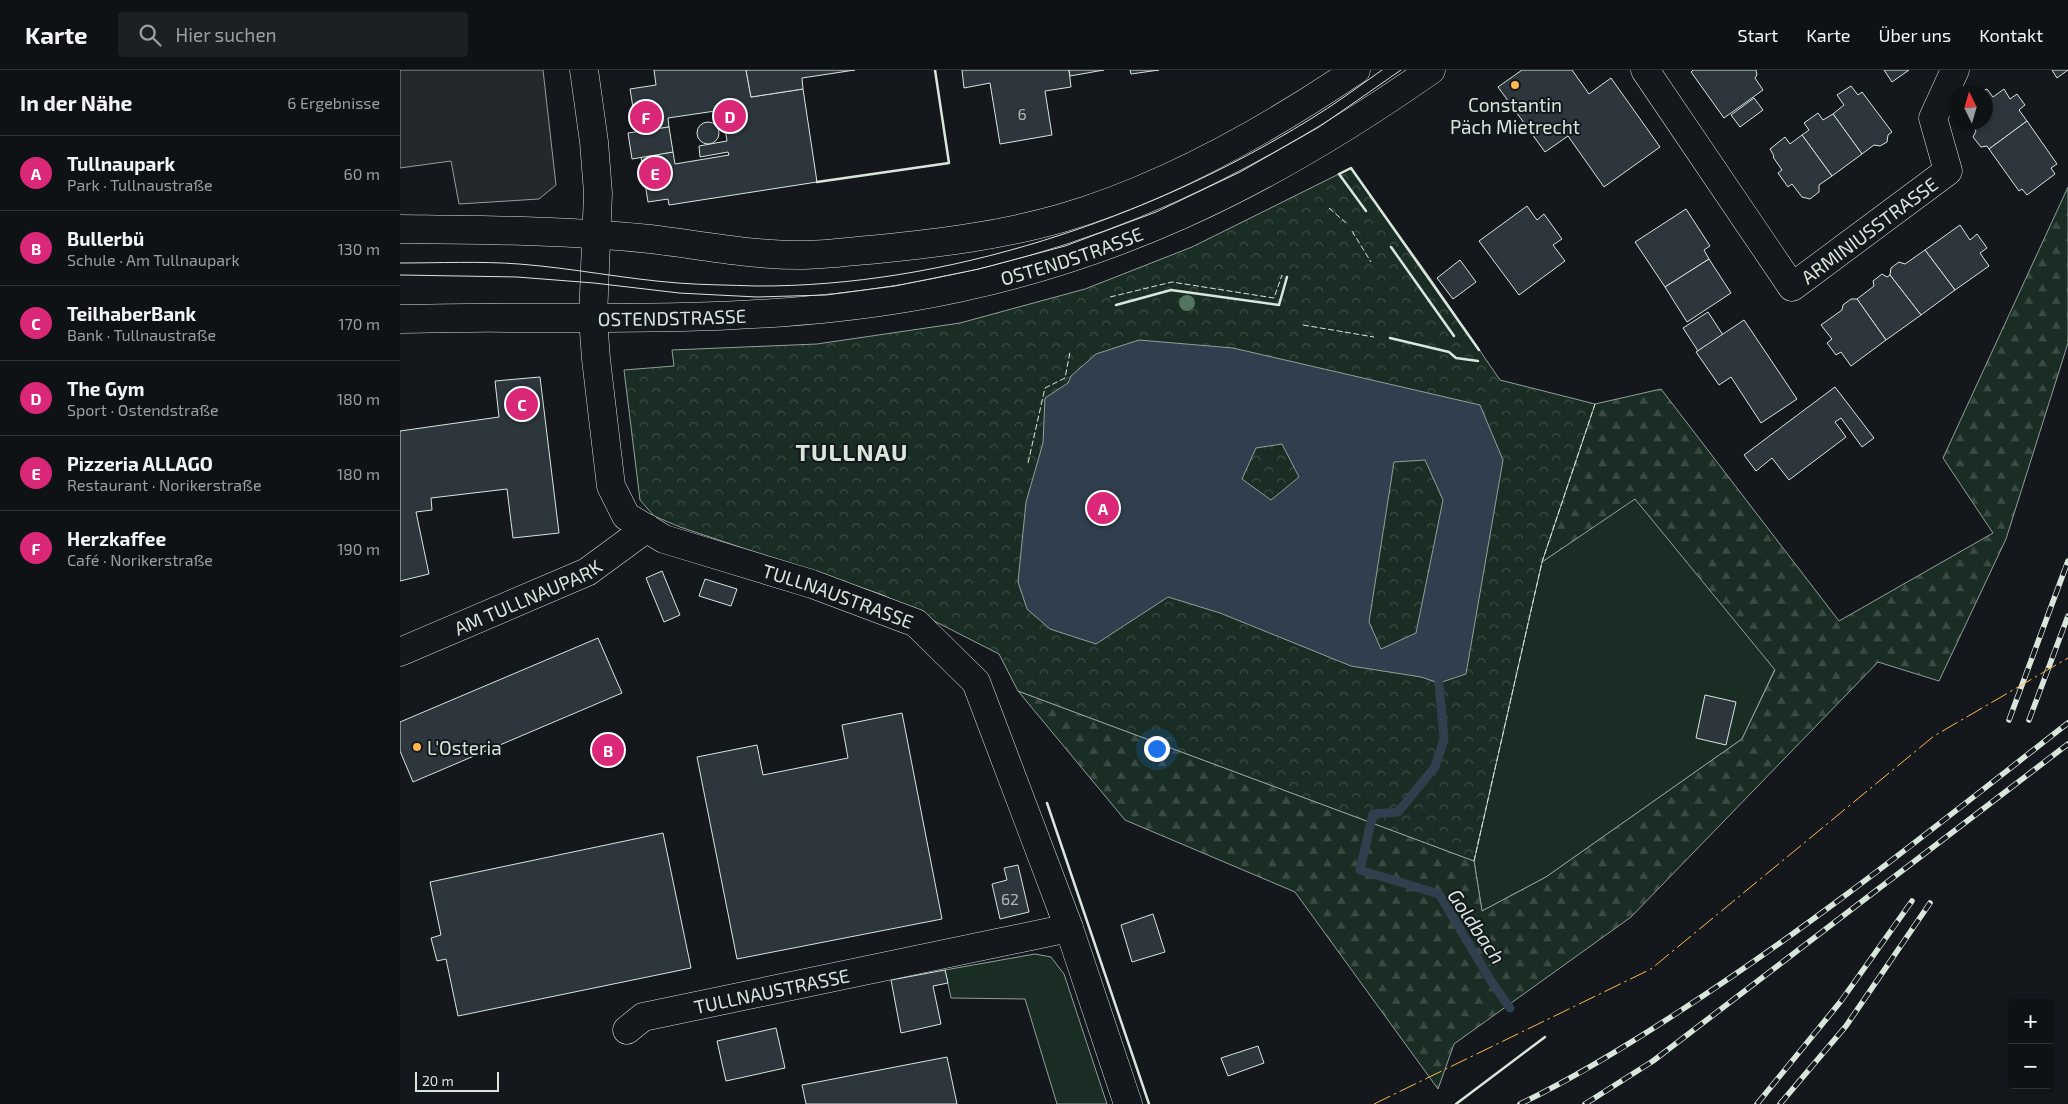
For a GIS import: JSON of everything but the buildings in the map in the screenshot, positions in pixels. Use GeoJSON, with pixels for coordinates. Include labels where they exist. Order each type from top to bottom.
{"type":"FeatureCollection","features":[{"type":"Feature","properties":{"kind":"street"},"geometry":{"type":"LineString","coordinates":[[400,229],[504,230],[596,235],[597,179],[584,70]]}},
{"type":"Feature","properties":{"kind":"street","name":"OSTENDSTRASSE"},"geometry":{"type":"LineString","coordinates":[[1356,70],[1270,125],[1198,163],[1104,203],[1062,218],[1032,225],[932,243],[800,255],[739,252],[649,239],[596,235],[593,318],[714,316],[844,306],[934,293],[1031,270],[1136,235],[1234,191],[1334,135],[1430,70]]}},
{"type":"Feature","properties":{"kind":"street","name":"ARMINIUSSTRASSE"},"geometry":{"type":"LineString","coordinates":[[1645,70],[1792,286],[1948,171],[1933,118],[1955,70]]}},
{"type":"Feature","properties":{"kind":"street"},"geometry":{"type":"LineString","coordinates":[[400,319],[593,318]]}},
{"type":"Feature","properties":{"kind":"street","name":"TULLNAUSTRASSE"},"geometry":{"type":"LineString","coordinates":[[593,318],[612,486],[626,516],[664,539],[812,584],[916,623],[976,682],[1069,928],[1128,1104]]}},
{"type":"Feature","properties":{"kind":"street","name":"AM TULLNAUPARK"},"geometry":{"type":"LineString","coordinates":[[400,652],[587,572],[647,528]]}},
{"type":"Feature","properties":{"kind":"street","name":"TULLNAUSTRASSE"},"geometry":{"type":"LineString","coordinates":[[627,1030],[643,1017],[1069,928]]}},
{"type":"Feature","properties":{"kind":"green space"},"geometry":{"type":"Polygon","coordinates":[[[1351,168],[1500,380],[1595,404],[1542,562],[1474,861],[1018,691],[999,654],[883,595],[680,527],[654,516],[640,500],[624,370],[674,366],[672,350],[817,344],[960,323],[1085,289],[1192,247],[1351,168]]]}},
{"type":"Feature","properties":{"kind":"green space"},"geometry":{"type":"Polygon","coordinates":[[[2068,187],[2068,343],[2006,539],[1939,681],[1878,662],[1631,917],[1454,1044],[1438,1089],[1295,892],[1125,820],[1018,691],[1474,861],[1482,911],[1546,877],[1742,739],[1775,670],[1635,499],[1542,562],[1595,404],[1661,389],[1839,621],[1993,533],[1943,458],[2068,187]]]}},
{"type":"Feature","properties":{"kind":"green space"},"geometry":{"type":"Polygon","coordinates":[[[1635,498],[1775,669],[1742,739],[1546,877],[1482,911],[1474,861],[1542,562],[1635,498]]]}},
{"type":"Feature","properties":{"kind":"green space"},"geometry":{"type":"Polygon","coordinates":[[[1035,954],[1051,957],[1064,974],[1107,1104],[1057,1104],[1025,999],[951,998],[945,970],[1035,954]]]}},
{"type":"Feature","properties":{"kind":"shaded area"},"geometry":{"type":"Polygon","coordinates":[[[400,70],[543,70],[556,185],[539,199],[459,204],[451,161],[400,168],[400,70]]]}},
{"type":"Feature","properties":{"kind":"water"},"geometry":{"type":"Polygon","coordinates":[[[1139,340],[1233,348],[1480,405],[1503,460],[1466,674],[1439,683],[1421,677],[1351,666],[1220,613],[1168,597],[1096,644],[1050,629],[1027,609],[1018,582],[1026,502],[1043,443],[1045,398],[1068,383],[1071,376],[1096,354],[1139,340]],[[1282,444],[1256,448],[1242,479],[1271,500],[1299,477],[1282,444]],[[1425,460],[1394,462],[1369,622],[1381,649],[1416,633],[1443,500],[1425,460]]]}},
{"type":"Feature","properties":{"kind":"waterway","name":"Goldbach"},"geometry":{"type":"LineString","coordinates":[[1439,683],[1444,739],[1435,767],[1398,812],[1373,814],[1360,870],[1439,894],[1491,981],[1510,1008]]}},
{"type":"Feature","properties":{"kind":"tram line"},"geometry":{"type":"LineString","coordinates":[[400,263],[474,262],[519,264],[658,281],[756,286],[828,283],[900,274],[972,260],[1043,240],[1113,216],[1181,188],[1247,156],[1309,120],[1382,70]]}},
{"type":"Feature","properties":{"kind":"tram line"},"geometry":{"type":"LineString","coordinates":[[400,275],[517,277],[594,283],[679,293],[757,297],[826,295],[895,286],[979,269],[1065,246],[1156,212],[1240,172],[1319,127],[1401,70]]}},
{"type":"Feature","properties":{"kind":"railway"},"geometry":{"type":"LineString","coordinates":[[2009,720],[2068,561]]}},
{"type":"Feature","properties":{"kind":"railway"},"geometry":{"type":"LineString","coordinates":[[2029,720],[2068,616]]}},
{"type":"Feature","properties":{"kind":"railway"},"geometry":{"type":"LineString","coordinates":[[1520,1104],[1582,1072],[1730,978],[1877,872],[2068,723]]}},
{"type":"Feature","properties":{"kind":"railway"},"geometry":{"type":"LineString","coordinates":[[1585,1104],[1653,1061],[2068,744]]}},
{"type":"Feature","properties":{"kind":"railway"},"geometry":{"type":"LineString","coordinates":[[1757,1104],[1841,1001],[1912,901]]}},
{"type":"Feature","properties":{"kind":"railway"},"geometry":{"type":"LineString","coordinates":[[1780,1104],[1846,1026],[1930,903]]}},
{"type":"Feature","properties":{"kind":"fence"},"geometry":{"type":"LineString","coordinates":[[1329,208],[1346,223]]}},
{"type":"Feature","properties":{"kind":"fence"},"geometry":{"type":"LineString","coordinates":[[1352,231],[1371,262]]}},
{"type":"Feature","properties":{"kind":"fence"},"geometry":{"type":"LineString","coordinates":[[1110,297],[1172,282],[1274,298],[1282,275]]}},
{"type":"Feature","properties":{"kind":"fence"},"geometry":{"type":"LineString","coordinates":[[1303,325],[1374,337]]}},
{"type":"Feature","properties":{"kind":"fence"},"geometry":{"type":"LineString","coordinates":[[1028,463],[1045,388],[1065,378],[1070,352]]}},
{"type":"Feature","properties":{"kind":"fence"},"geometry":{"type":"LineString","coordinates":[[1474,861],[1542,562],[1595,404]]}},
{"type":"Feature","properties":{"kind":"wall"},"geometry":{"type":"LineString","coordinates":[[817,182],[949,163],[935,70]]}},
{"type":"Feature","properties":{"kind":"wall"},"geometry":{"type":"LineString","coordinates":[[1366,211],[1339,174],[1351,168],[1479,350]]}},
{"type":"Feature","properties":{"kind":"wall"},"geometry":{"type":"LineString","coordinates":[[1391,247],[1454,336]]}},
{"type":"Feature","properties":{"kind":"wall"},"geometry":{"type":"LineString","coordinates":[[1116,305],[1171,290],[1279,305],[1287,277]]}},
{"type":"Feature","properties":{"kind":"wall"},"geometry":{"type":"LineString","coordinates":[[1390,338],[1449,352],[1456,358],[1478,361]]}},
{"type":"Feature","properties":{"kind":"wall"},"geometry":{"type":"LineString","coordinates":[[1047,803],[1149,1104]]}},
{"type":"Feature","properties":{"kind":"wall"},"geometry":{"type":"LineString","coordinates":[[1456,1104],[1545,1037]]}},
{"type":"Feature","properties":{"kind":"power"},"geometry":{"type":"LineString","coordinates":[[1374,1104],[1651,969],[1934,736],[2068,658]]}},
{"type":"Feature","properties":{"kind":"place","name":"Constantin Päch Mietrecht"},"geometry":{"type":"Point","coordinates":[1515,85]}},
{"type":"Feature","properties":{"kind":"place","name":"The Gym"},"geometry":{"type":"Point","coordinates":[730,116]}},
{"type":"Feature","properties":{"kind":"place","name":"Herzkaffee"},"geometry":{"type":"Point","coordinates":[646,117]}},
{"type":"Feature","properties":{"kind":"place","name":"Pizzeria ALLAGO"},"geometry":{"type":"Point","coordinates":[655,173]}},
{"type":"Feature","properties":{"kind":"place","name":"TeilhaberBank"},"geometry":{"type":"Point","coordinates":[522,404]}},
{"type":"Feature","properties":{"kind":"place","name":"Tullnaupark"},"geometry":{"type":"Point","coordinates":[1103,508]}},
{"type":"Feature","properties":{"kind":"place","name":"L'Osteria"},"geometry":{"type":"Point","coordinates":[417,747]}},
{"type":"Feature","properties":{"kind":"place","name":"Bullerbü"},"geometry":{"type":"Point","coordinates":[608,750]}},
{"type":"Feature","properties":{"kind":"district","name":"TULLNAU"},"geometry":{"type":"Point","coordinates":[852,451]}}]}
